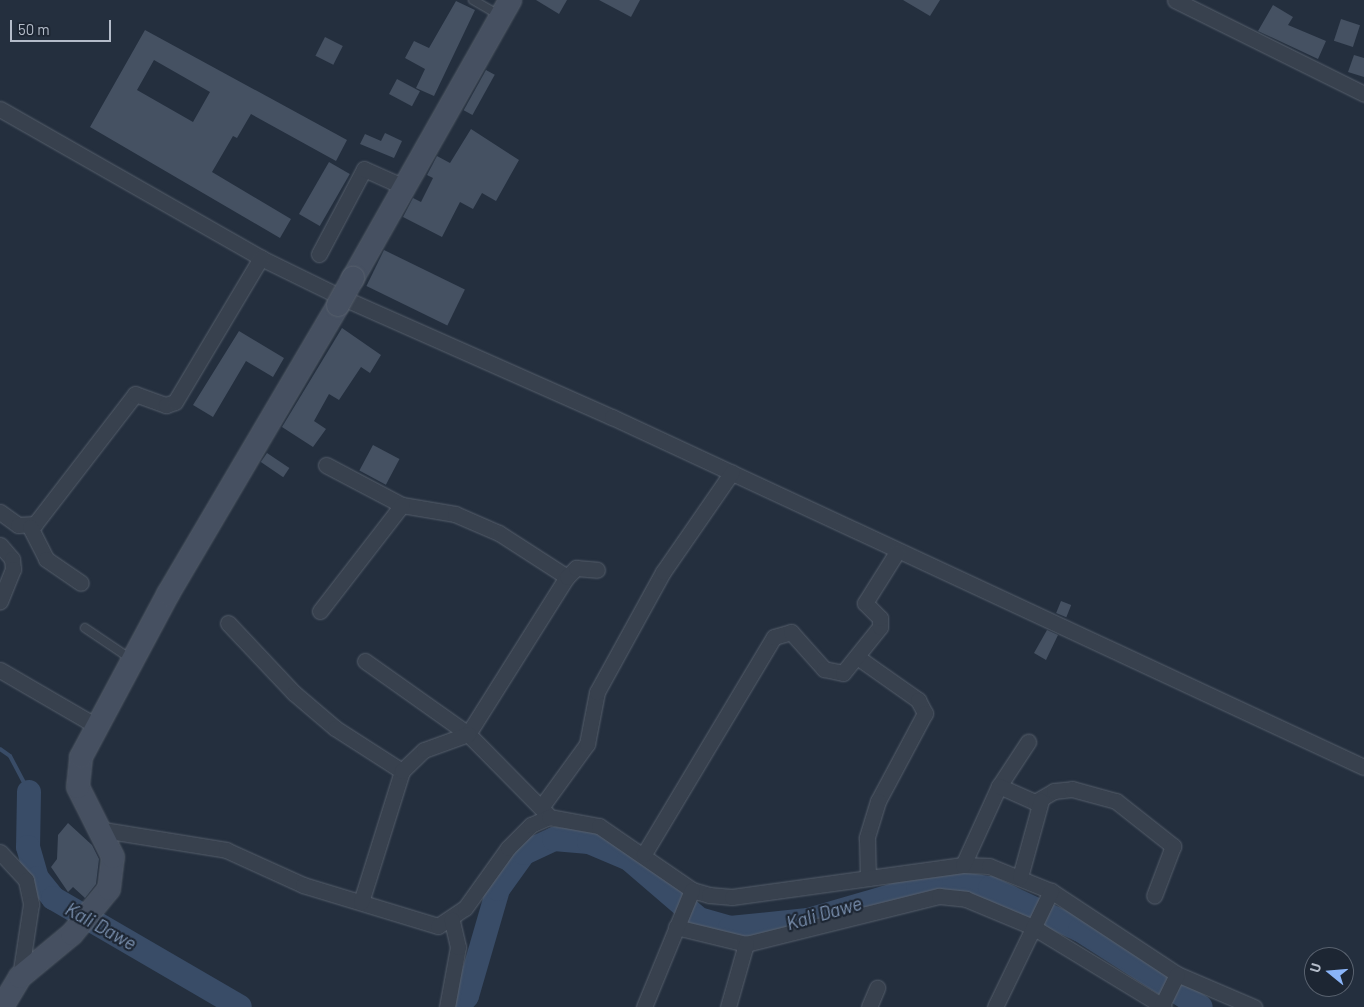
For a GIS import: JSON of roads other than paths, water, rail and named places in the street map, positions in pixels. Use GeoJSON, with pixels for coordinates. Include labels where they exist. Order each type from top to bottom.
{"type":"FeatureCollection","features":[{"type":"Feature","properties":{"kind":"main road"},"geometry":{"type":"LineString","coordinates":[[2,1007],[20,977],[72,934],[96,908],[108,889],[113,868],[113,857],[97,829],[78,787],[77,771],[133,660],[338,305],[402,186],[506,8]]}},
{"type":"Feature","properties":{"kind":"street"},"geometry":{"type":"LineString","coordinates":[[1175,0],[1364,94]]}},
{"type":"Feature","properties":{"kind":"street"},"geometry":{"type":"LineString","coordinates":[[0,109],[261,258],[732,472],[897,552],[1364,768]]}},
{"type":"Feature","properties":{"kind":"street"},"geometry":{"type":"LineString","coordinates":[[319,254],[364,170],[402,186]]}},
{"type":"Feature","properties":{"kind":"street"},"geometry":{"type":"LineString","coordinates":[[30,527],[135,394],[166,405],[175,402],[261,258]]}},
{"type":"Feature","properties":{"kind":"street"},"geometry":{"type":"LineString","coordinates":[[326,465],[402,504],[455,514],[498,533],[566,577]]}},
{"type":"Feature","properties":{"kind":"street"},"geometry":{"type":"LineString","coordinates":[[97,829],[226,850],[303,885],[361,902],[427,925],[452,920],[508,848],[546,811],[588,744],[598,692],[663,572],[732,472]]}},
{"type":"Feature","properties":{"kind":"street"},"geometry":{"type":"LineString","coordinates":[[320,611],[402,504]]}},
{"type":"Feature","properties":{"kind":"street"},"geometry":{"type":"LineString","coordinates":[[0,512],[18,525],[30,527]]}},
{"type":"Feature","properties":{"kind":"street"},"geometry":{"type":"LineString","coordinates":[[30,527],[46,559],[81,583]]}},
{"type":"Feature","properties":{"kind":"street"},"geometry":{"type":"LineString","coordinates":[[0,546],[12,559],[13,569],[0,602]]}},
{"type":"Feature","properties":{"kind":"street"},"geometry":{"type":"LineString","coordinates":[[644,854],[774,637],[791,632],[833,674],[843,673],[881,624],[866,603],[897,552]]}},
{"type":"Feature","properties":{"kind":"street"},"geometry":{"type":"LineString","coordinates":[[361,902],[402,771],[424,750],[468,734],[566,577],[576,568],[597,570]]}},
{"type":"Feature","properties":{"kind":"street"},"geometry":{"type":"LineString","coordinates":[[228,623],[294,693],[335,728],[402,771]]}},
{"type":"Feature","properties":{"kind":"street"},"geometry":{"type":"LineString","coordinates":[[857,657],[918,700],[925,713],[878,801],[867,838],[868,878]]}},
{"type":"Feature","properties":{"kind":"street"},"geometry":{"type":"LineString","coordinates":[[365,660],[468,734],[546,811],[599,826],[644,854],[690,896],[732,897],[963,864],[989,866],[1020,877],[1042,908],[1163,1006],[1178,974]]}},
{"type":"Feature","properties":{"kind":"street"},"geometry":{"type":"LineString","coordinates":[[0,670],[98,728]]}},
{"type":"Feature","properties":{"kind":"street"},"geometry":{"type":"LineString","coordinates":[[963,864],[999,786],[1028,742]]}},
{"type":"Feature","properties":{"kind":"street"},"geometry":{"type":"LineString","coordinates":[[999,786],[1026,800],[1041,801],[1063,789],[1102,796],[1116,801],[1157,831],[1174,849],[1154,896]]}},
{"type":"Feature","properties":{"kind":"street"},"geometry":{"type":"LineString","coordinates":[[1020,877],[1041,801]]}},
{"type":"Feature","properties":{"kind":"street"},"geometry":{"type":"LineString","coordinates":[[0,852],[26,880],[31,904],[20,977]]}},
{"type":"Feature","properties":{"kind":"street"},"geometry":{"type":"LineString","coordinates":[[644,1007],[690,896]]}},
{"type":"Feature","properties":{"kind":"street"},"geometry":{"type":"LineString","coordinates":[[678,922],[746,944],[939,896],[1042,908],[1178,974],[1254,1007]]}},
{"type":"Feature","properties":{"kind":"street"},"geometry":{"type":"LineString","coordinates":[[995,1007],[1042,908]]}},
{"type":"Feature","properties":{"kind":"street"},"geometry":{"type":"LineString","coordinates":[[446,1007],[458,947],[452,920]]}},
{"type":"Feature","properties":{"kind":"street"},"geometry":{"type":"LineString","coordinates":[[731,1006],[746,944]]}},
{"type":"Feature","properties":{"kind":"street"},"geometry":{"type":"LineString","coordinates":[[869,1007],[877,988]]}},
{"type":"Feature","properties":{"kind":"lane"},"geometry":{"type":"LineString","coordinates":[[473,0],[506,8]]}},
{"type":"Feature","properties":{"kind":"lane"},"geometry":{"type":"LineString","coordinates":[[85,628],[133,660]]}},
{"type":"Feature","properties":{"kind":"waterway","name":"Kali Dawe"},"geometry":{"type":"LineString","coordinates":[[0,749],[10,756],[29,792]]}},
{"type":"Feature","properties":{"kind":"waterway","name":"Kali Dawe"},"geometry":{"type":"LineString","coordinates":[[29,792],[28,847],[37,878],[53,898],[240,1007]]}},
{"type":"Feature","properties":{"kind":"waterway","name":"Kali Dawe"},"geometry":{"type":"LineString","coordinates":[[458,1007],[467,996],[498,889],[524,853],[554,839],[589,842],[629,859],[699,919],[730,928],[808,920],[918,888],[954,883],[990,888],[1080,930],[1201,1007]]}}]}
